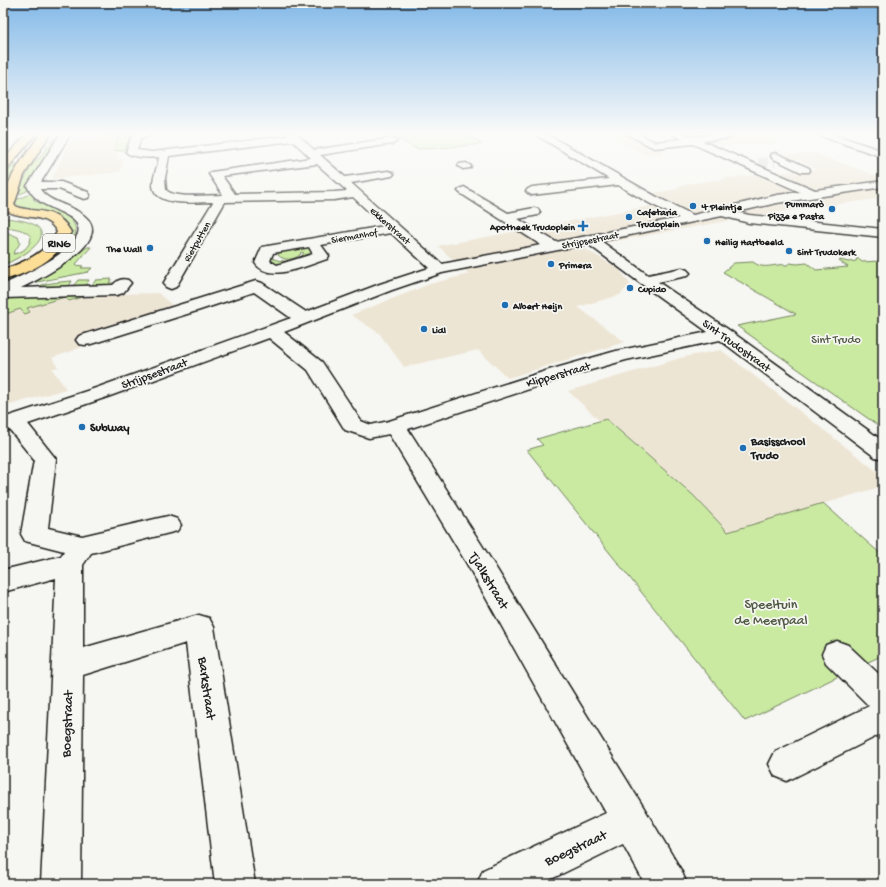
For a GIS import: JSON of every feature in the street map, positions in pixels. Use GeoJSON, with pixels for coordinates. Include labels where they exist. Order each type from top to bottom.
{"type":"FeatureCollection","features":[{"type":"Feature","properties":{"kind":"main road"},"geometry":{"type":"LineString","coordinates":[[5,205],[14,190],[14,185],[18,174]]}},
{"type":"Feature","properties":{"kind":"main road","name":"RING"},"geometry":{"type":"LineString","coordinates":[[3,270],[24,261],[42,249],[51,238],[52,230],[47,224],[5,205]]}},
{"type":"Feature","properties":{"kind":"main road","name":"RING"},"geometry":{"type":"LineString","coordinates":[[3,275],[44,256],[59,243],[64,232],[60,224],[55,220],[41,214],[11,209],[5,205]]}},
{"type":"Feature","properties":{"kind":"street"},"geometry":{"type":"LineString","coordinates":[[5,205],[33,188],[43,174]]}},
{"type":"Feature","properties":{"kind":"street"},"geometry":{"type":"LineString","coordinates":[[161,174],[159,192],[162,196],[179,199],[334,196],[357,194]]}},
{"type":"Feature","properties":{"kind":"street"},"geometry":{"type":"LineString","coordinates":[[215,174],[226,198]]}},
{"type":"Feature","properties":{"kind":"street","name":"Ekkerstraat"},"geometry":{"type":"LineString","coordinates":[[335,174],[439,269]]}},
{"type":"Feature","properties":{"kind":"street"},"geometry":{"type":"LineString","coordinates":[[342,181],[385,174]]}},
{"type":"Feature","properties":{"kind":"street"},"geometry":{"type":"LineString","coordinates":[[609,174],[653,200],[692,219]]}},
{"type":"Feature","properties":{"kind":"street"},"geometry":{"type":"LineString","coordinates":[[774,174],[812,193]]}},
{"type":"Feature","properties":{"kind":"street"},"geometry":{"type":"LineString","coordinates":[[532,191],[620,181]]}},
{"type":"Feature","properties":{"kind":"street"},"geometry":{"type":"LineString","coordinates":[[724,212],[777,199],[883,184]]}},
{"type":"Feature","properties":{"kind":"street"},"geometry":{"type":"LineString","coordinates":[[33,188],[61,185],[84,195]]}},
{"type":"Feature","properties":{"kind":"street"},"geometry":{"type":"LineString","coordinates":[[3,292],[60,260],[75,249],[84,236],[84,225],[79,217],[46,201],[33,188]]}},
{"type":"Feature","properties":{"kind":"street"},"geometry":{"type":"LineString","coordinates":[[464,191],[553,246]]}},
{"type":"Feature","properties":{"kind":"street","name":"Rietputten"},"geometry":{"type":"LineString","coordinates":[[171,284],[226,198]]}},
{"type":"Feature","properties":{"kind":"street"},"geometry":{"type":"LineString","coordinates":[[504,216],[534,212]]}},
{"type":"Feature","properties":{"kind":"street","name":"Strijpsestraat"},"geometry":{"type":"LineString","coordinates":[[9,423],[103,392],[304,319],[386,287],[439,269],[724,212],[765,224],[883,233]]}},
{"type":"Feature","properties":{"kind":"street","name":"Siermanhof"},"geometry":{"type":"LineString","coordinates":[[312,242],[395,228]]}},
{"type":"Feature","properties":{"kind":"street","name":"Sint Trudostraat"},"geometry":{"type":"LineString","coordinates":[[590,239],[645,280],[723,334],[883,452]]}},
{"type":"Feature","properties":{"kind":"street"},"geometry":{"type":"LineString","coordinates":[[645,280],[682,273]]}},
{"type":"Feature","properties":{"kind":"street"},"geometry":{"type":"LineString","coordinates":[[3,292],[118,290],[123,283]]}},
{"type":"Feature","properties":{"kind":"street"},"geometry":{"type":"LineString","coordinates":[[85,340],[256,286],[304,319]]}},
{"type":"Feature","properties":{"kind":"street"},"geometry":{"type":"LineString","coordinates":[[271,330],[315,366],[353,425],[369,432],[395,426]]}},
{"type":"Feature","properties":{"kind":"street","name":"Klipperstraat"},"geometry":{"type":"LineString","coordinates":[[395,426],[542,378],[623,356],[723,334]]}},
{"type":"Feature","properties":{"kind":"street"},"geometry":{"type":"LineString","coordinates":[[9,423],[44,460],[34,534],[76,555]]}},
{"type":"Feature","properties":{"kind":"street","name":"Tjalkstraat"},"geometry":{"type":"LineString","coordinates":[[395,426],[476,557],[667,884]]}},
{"type":"Feature","properties":{"kind":"street"},"geometry":{"type":"LineString","coordinates":[[3,582],[76,555],[168,525]]}},
{"type":"Feature","properties":{"kind":"street","name":"Boegstraat"},"geometry":{"type":"LineString","coordinates":[[61,884],[68,666],[76,555]]}},
{"type":"Feature","properties":{"kind":"street","name":"Barkstraat"},"geometry":{"type":"LineString","coordinates":[[68,666],[199,627],[235,884]]}},
{"type":"Feature","properties":{"kind":"street"},"geometry":{"type":"LineString","coordinates":[[837,654],[883,699]]}},
{"type":"Feature","properties":{"kind":"street"},"geometry":{"type":"LineString","coordinates":[[788,764],[883,716]]}},
{"type":"Feature","properties":{"kind":"street","name":"Boegstraat"},"geometry":{"type":"LineString","coordinates":[[497,884],[631,821]]}},
{"type":"Feature","properties":{"kind":"shaded area"},"geometry":{"type":"Polygon","coordinates":[[[54,174],[97,174],[52,179],[54,174]]]}},
{"type":"Feature","properties":{"kind":"shaded area"},"geometry":{"type":"Polygon","coordinates":[[[761,174],[873,174],[883,178],[883,198],[766,214],[582,247],[619,269],[630,284],[620,295],[578,307],[625,342],[508,378],[478,350],[404,367],[379,333],[351,315],[430,284],[469,274],[438,246],[671,202],[652,193],[680,189],[677,187],[687,185],[685,184],[727,179],[724,178],[761,174]]]}},
{"type":"Feature","properties":{"kind":"shaded area"},"geometry":{"type":"Polygon","coordinates":[[[158,293],[174,307],[76,337],[82,347],[52,358],[58,367],[52,369],[66,389],[3,407],[4,297],[158,293]]]}},
{"type":"Feature","properties":{"kind":"shaded area","name":"Basisschool Trudo"},"geometry":{"type":"Polygon","coordinates":[[[721,350],[883,476],[883,486],[728,532],[693,495],[606,419],[600,421],[568,391],[684,357],[721,350]]]}},
{"type":"Feature","properties":{"kind":"green space"},"geometry":{"type":"Polygon","coordinates":[[[5,174],[14,174],[3,192],[3,177],[5,174]]]}},
{"type":"Feature","properties":{"kind":"green space"},"geometry":{"type":"Polygon","coordinates":[[[27,174],[35,174],[28,185],[27,191],[15,196],[27,174]]]}},
{"type":"Feature","properties":{"kind":"green space"},"geometry":{"type":"Polygon","coordinates":[[[32,193],[37,197],[33,199],[37,202],[63,213],[71,220],[76,230],[73,240],[64,250],[52,259],[3,285],[3,277],[55,252],[64,244],[69,236],[69,228],[66,222],[62,219],[56,216],[23,209],[15,204],[16,200],[32,193]]]}},
{"type":"Feature","properties":{"kind":"green space"},"geometry":{"type":"Polygon","coordinates":[[[3,218],[22,220],[34,225],[40,230],[41,237],[37,244],[29,251],[3,265],[3,231],[18,237],[20,243],[13,254],[25,249],[29,244],[31,237],[26,232],[15,228],[3,227],[3,218]]]}},
{"type":"Feature","properties":{"kind":"green space"},"geometry":{"type":"Polygon","coordinates":[[[87,247],[91,247],[75,265],[83,266],[81,268],[92,268],[88,272],[27,284],[67,263],[87,247]]]}},
{"type":"Feature","properties":{"kind":"green space"},"geometry":{"type":"Polygon","coordinates":[[[307,247],[315,254],[279,266],[268,262],[272,256],[275,260],[289,261],[302,256],[304,253],[301,252],[300,255],[292,259],[286,259],[278,255],[279,252],[272,251],[307,247]]]}},
{"type":"Feature","properties":{"kind":"green space","name":"Sint Trudo"},"geometry":{"type":"Polygon","coordinates":[[[857,258],[862,262],[880,261],[883,264],[883,429],[737,326],[796,314],[723,272],[734,263],[753,262],[761,266],[807,263],[816,270],[848,267],[839,261],[856,261],[857,258]]]}},
{"type":"Feature","properties":{"kind":"green space"},"geometry":{"type":"Polygon","coordinates":[[[112,279],[109,283],[117,283],[114,286],[31,290],[45,284],[56,282],[72,281],[69,286],[74,285],[78,280],[89,280],[86,285],[92,285],[96,280],[112,279]]]}},
{"type":"Feature","properties":{"kind":"green space"},"geometry":{"type":"Polygon","coordinates":[[[88,295],[69,301],[65,297],[27,308],[30,312],[25,314],[20,309],[3,315],[4,297],[88,295]]]}},
{"type":"Feature","properties":{"kind":"green space","name":"Speeltuin de Meerpaal"},"geometry":{"type":"Polygon","coordinates":[[[606,419],[693,495],[728,532],[823,503],[883,556],[883,655],[745,721],[527,450],[543,445],[537,439],[606,419]]]}},
{"type":"Feature","properties":{"kind":"place","name":"'t Pleintje"},"geometry":{"type":"Point","coordinates":[693,206]}},
{"type":"Feature","properties":{"kind":"place","name":"Pummarò Pizze e Pasta"},"geometry":{"type":"Point","coordinates":[832,209]}},
{"type":"Feature","properties":{"kind":"place","name":"Cafetaria Trudoplein"},"geometry":{"type":"Point","coordinates":[629,217]}},
{"type":"Feature","properties":{"kind":"place","name":"Apotheek Trudoplein"},"geometry":{"type":"Point","coordinates":[583,226]}},
{"type":"Feature","properties":{"kind":"place","name":"Heilig Hartbeeld"},"geometry":{"type":"Point","coordinates":[707,241]}},
{"type":"Feature","properties":{"kind":"place","name":"The Wall"},"geometry":{"type":"Point","coordinates":[150,248]}},
{"type":"Feature","properties":{"kind":"place","name":"Sint Trudokerk"},"geometry":{"type":"Point","coordinates":[789,251]}},
{"type":"Feature","properties":{"kind":"place","name":"Primera"},"geometry":{"type":"Point","coordinates":[551,264]}},
{"type":"Feature","properties":{"kind":"place","name":"Cupido"},"geometry":{"type":"Point","coordinates":[630,288]}},
{"type":"Feature","properties":{"kind":"place","name":"Albert Heijn"},"geometry":{"type":"Point","coordinates":[505,305]}},
{"type":"Feature","properties":{"kind":"place","name":"Lidl"},"geometry":{"type":"Point","coordinates":[424,329]}},
{"type":"Feature","properties":{"kind":"place","name":"Subway"},"geometry":{"type":"Point","coordinates":[82,427]}},
{"type":"Feature","properties":{"kind":"place","name":"Basisschool Trudo"},"geometry":{"type":"Point","coordinates":[743,448]}}]}
